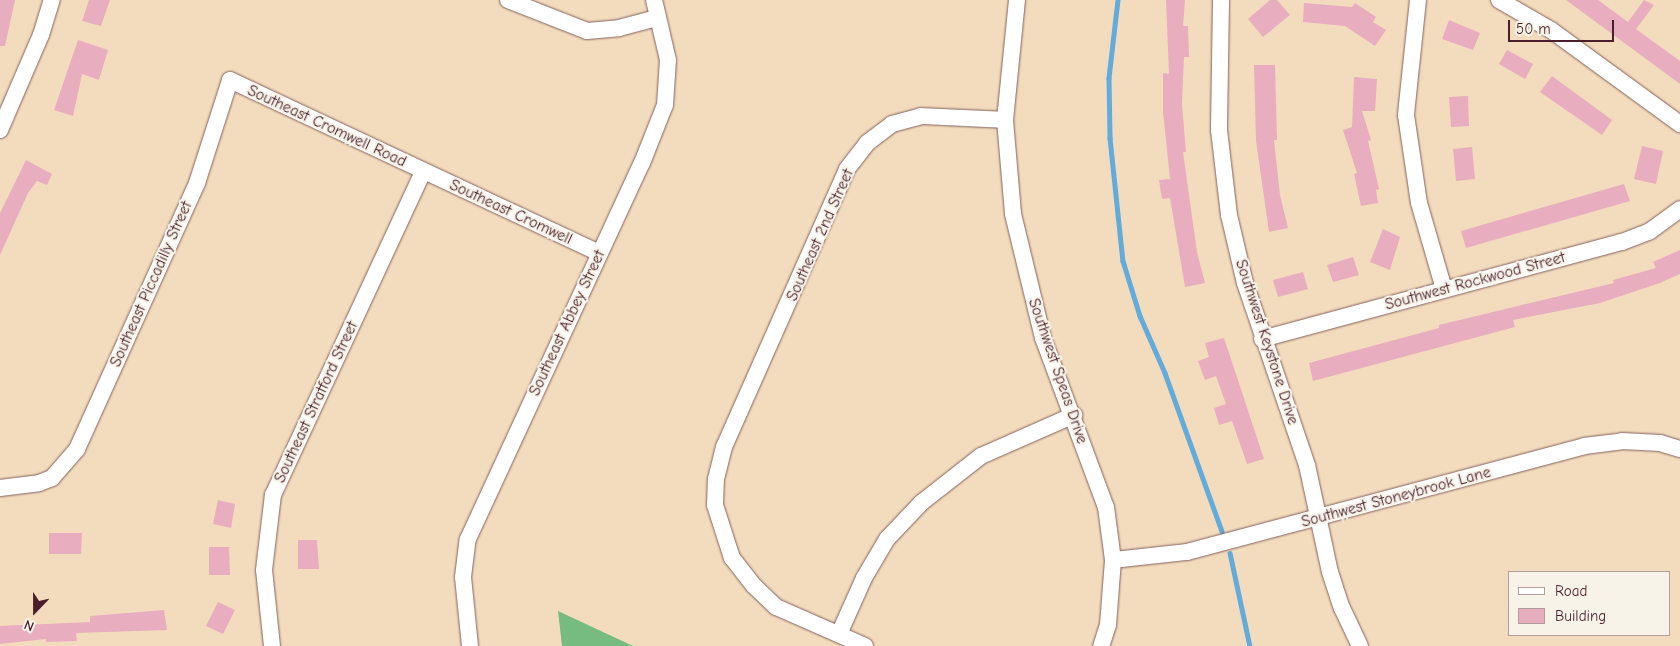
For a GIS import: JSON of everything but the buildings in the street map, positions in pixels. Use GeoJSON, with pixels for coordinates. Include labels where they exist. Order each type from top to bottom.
{"type":"FeatureCollection","features":[{"type":"Feature","properties":{"kind":"street"},"geometry":{"type":"LineString","coordinates":[[0,130],[41,35],[52,0]]}},
{"type":"Feature","properties":{"kind":"street"},"geometry":{"type":"LineString","coordinates":[[508,0],[587,31],[619,28],[657,18]]}},
{"type":"Feature","properties":{"kind":"street","name":"Southeast Abbey Street"},"geometry":{"type":"LineString","coordinates":[[470,646],[463,576],[468,539],[598,252],[642,163],[665,105],[668,60],[654,0]]}},
{"type":"Feature","properties":{"kind":"street","name":"Southwest Speas Drive"},"geometry":{"type":"LineString","coordinates":[[1017,0],[1006,120],[1013,214],[1027,279],[1043,338],[1074,415],[1106,507],[1113,560],[1108,624],[1100,646]]}},
{"type":"Feature","properties":{"kind":"street","name":"Southwest Keystone Drive"},"geometry":{"type":"LineString","coordinates":[[1221,0],[1219,130],[1228,201],[1245,283],[1262,339],[1307,464],[1330,572],[1342,608],[1360,646]]}},
{"type":"Feature","properties":{"kind":"street"},"geometry":{"type":"LineString","coordinates":[[1418,0],[1406,115],[1419,202],[1444,289]]}},
{"type":"Feature","properties":{"kind":"street"},"geometry":{"type":"LineString","coordinates":[[1499,0],[1551,30],[1680,124]]}},
{"type":"Feature","properties":{"kind":"street","name":"Southeast Cromwell Road"},"geometry":{"type":"LineString","coordinates":[[230,80],[423,172]]}},
{"type":"Feature","properties":{"kind":"street","name":"Southeast Piccadilly Street"},"geometry":{"type":"LineString","coordinates":[[0,488],[39,483],[56,484],[77,448],[197,182],[230,80]]}},
{"type":"Feature","properties":{"kind":"street","name":"Southeast 2nd Street"},"geometry":{"type":"LineString","coordinates":[[865,646],[776,607],[754,586],[732,558],[715,505],[724,447],[848,169],[867,143],[892,124],[921,116],[1006,120]]}},
{"type":"Feature","properties":{"kind":"street","name":"Southeast Cromwell"},"geometry":{"type":"LineString","coordinates":[[423,172],[598,252]]}},
{"type":"Feature","properties":{"kind":"street","name":"Southeast Stratford Street"},"geometry":{"type":"LineString","coordinates":[[272,646],[264,570],[265,537],[273,495],[423,172]]}},
{"type":"Feature","properties":{"kind":"street","name":"Southwest Rockwood Street"},"geometry":{"type":"LineString","coordinates":[[1262,339],[1622,242],[1650,231],[1680,209]]}},
{"type":"Feature","properties":{"kind":"street"},"geometry":{"type":"LineString","coordinates":[[839,634],[864,578],[887,540],[921,503],[981,456],[1011,440],[1074,415]]}},
{"type":"Feature","properties":{"kind":"street","name":"Southwest Stoneybrook Lane"},"geometry":{"type":"LineString","coordinates":[[1113,560],[1188,552],[1584,446],[1622,441],[1660,443],[1680,449]]}},
{"type":"Feature","properties":{"kind":"green space"},"geometry":{"type":"Polygon","coordinates":[[[558,611],[633,646],[562,646],[558,611]]]}},
{"type":"Feature","properties":{"kind":"waterway"},"geometry":{"type":"LineString","coordinates":[[1118,0],[1109,78],[1110,138],[1123,261],[1140,316],[1165,373],[1222,531]]}},
{"type":"Feature","properties":{"kind":"waterway"},"geometry":{"type":"LineString","coordinates":[[1230,553],[1250,646]]}}]}
